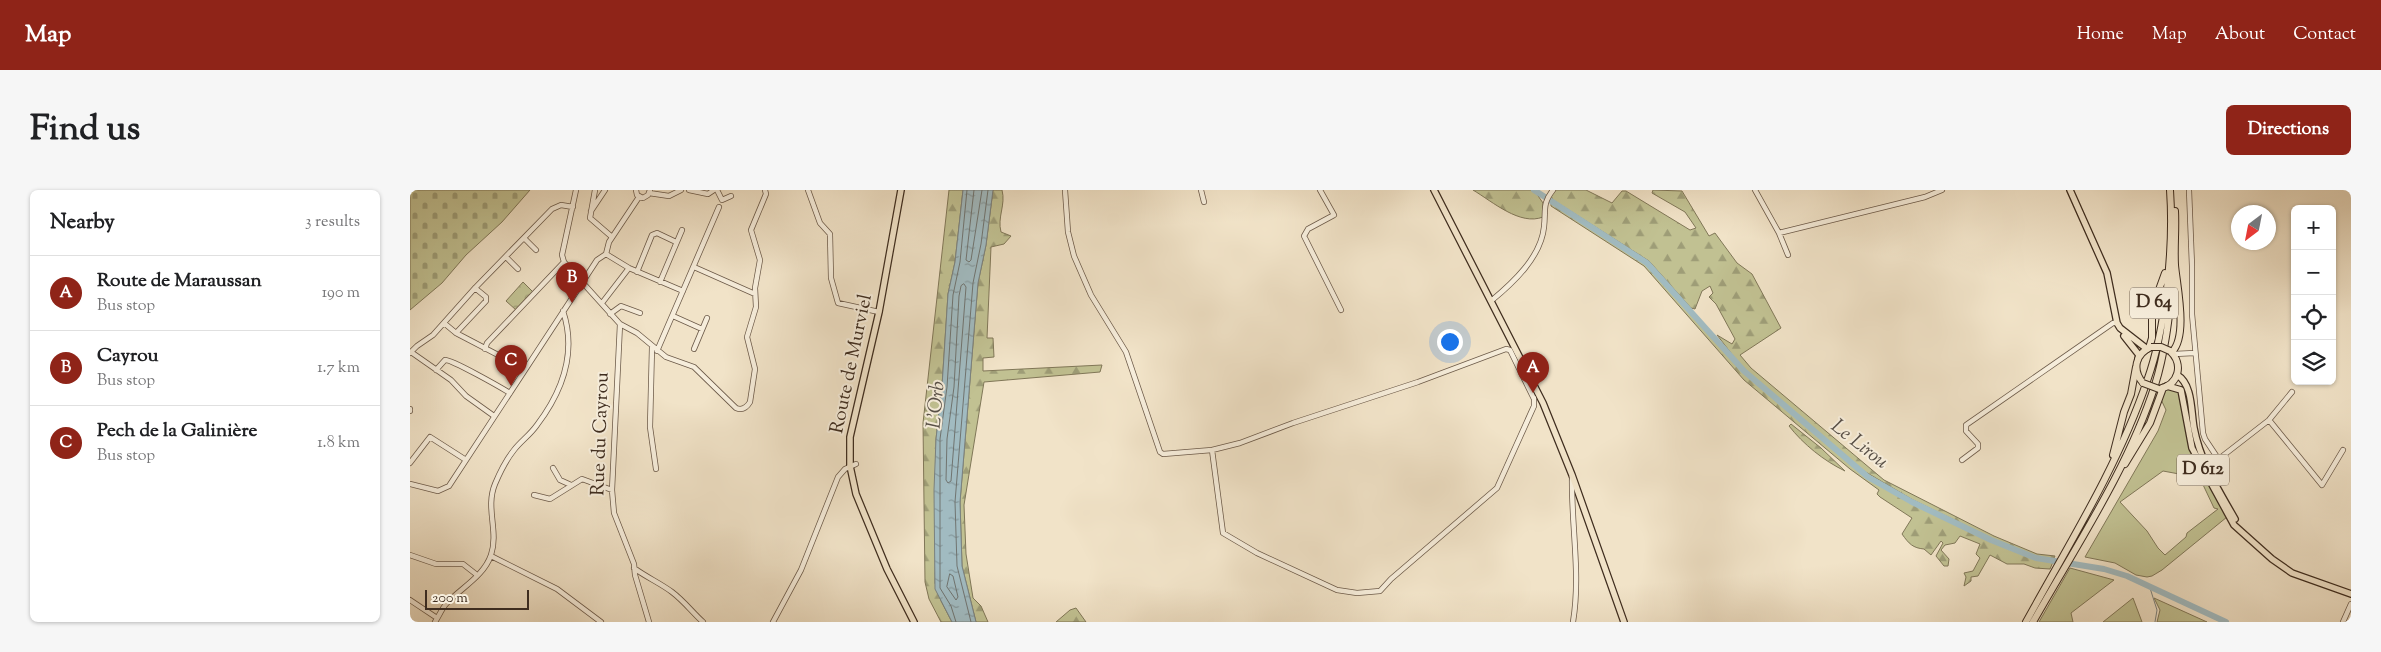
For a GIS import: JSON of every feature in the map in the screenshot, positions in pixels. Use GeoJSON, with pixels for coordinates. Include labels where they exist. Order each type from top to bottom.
{"type":"FeatureCollection","features":[{"type":"Feature","properties":{"kind":"highway","name":"D 64"},"geometry":{"type":"LineString","coordinates":[[2149,348],[2152,338],[2152,309],[2169,260],[2170,190]]}},
{"type":"Feature","properties":{"kind":"highway","name":"D 64"},"geometry":{"type":"LineString","coordinates":[[2172,352],[2176,348],[2181,317],[2175,265],[2174,190]]}},
{"type":"Feature","properties":{"kind":"highway"},"geometry":{"type":"LineString","coordinates":[[2033,622],[2067,546],[2128,430],[2149,377],[2155,358],[2169,260]]}},
{"type":"Feature","properties":{"kind":"highway"},"geometry":{"type":"LineString","coordinates":[[2114,479],[2155,384],[2162,360],[2175,265]]}},
{"type":"Feature","properties":{"kind":"highway"},"geometry":{"type":"LineString","coordinates":[[2026,622],[2074,550],[2114,479],[2150,423],[2163,388],[2177,375],[2178,366],[2172,352],[2161,347],[2149,348],[2136,364],[2131,394],[2124,412],[2112,460],[2102,482]]}},
{"type":"Feature","properties":{"kind":"highway"},"geometry":{"type":"LineString","coordinates":[[2136,364],[2143,383],[2163,388]]}},
{"type":"Feature","properties":{"kind":"main road","name":"Route de Murviel"},"geometry":{"type":"LineString","coordinates":[[901,190],[879,312],[850,437],[856,494],[887,569],[914,622]]}},
{"type":"Feature","properties":{"kind":"main road"},"geometry":{"type":"LineString","coordinates":[[1434,190],[1540,396],[1572,475],[1624,622]]}},
{"type":"Feature","properties":{"kind":"main road"},"geometry":{"type":"LineString","coordinates":[[2070,190],[2107,273],[2115,323],[2139,355],[2136,364]]}},
{"type":"Feature","properties":{"kind":"main road"},"geometry":{"type":"LineString","coordinates":[[2115,323],[2149,348]]}},
{"type":"Feature","properties":{"kind":"main road","name":"D 612"},"geometry":{"type":"LineString","coordinates":[[2177,375],[2183,380],[2188,390],[2196,438],[2201,453],[2234,518],[2249,540]]}},
{"type":"Feature","properties":{"kind":"main road","name":"D 612"},"geometry":{"type":"LineString","coordinates":[[2163,388],[2181,390],[2188,434],[2197,458],[2230,518],[2249,540],[2292,573],[2351,594]]}},
{"type":"Feature","properties":{"kind":"street"},"geometry":{"type":"LineString","coordinates":[[576,190],[562,255],[564,262],[620,324],[637,333],[666,357],[694,367],[736,408],[745,408],[750,402],[754,377],[755,369],[747,337],[756,307],[755,294],[760,260],[751,230],[766,194],[765,190]]}},
{"type":"Feature","properties":{"kind":"street"},"geometry":{"type":"LineString","coordinates":[[595,190],[590,212],[592,221],[612,237]]}},
{"type":"Feature","properties":{"kind":"street"},"geometry":{"type":"LineString","coordinates":[[590,212],[605,190]]}},
{"type":"Feature","properties":{"kind":"street"},"geometry":{"type":"LineString","coordinates":[[636,190],[639,197]]}},
{"type":"Feature","properties":{"kind":"street"},"geometry":{"type":"LineString","coordinates":[[639,197],[645,198],[649,192],[669,196],[681,190]]}},
{"type":"Feature","properties":{"kind":"street"},"geometry":{"type":"LineString","coordinates":[[689,190],[708,194],[716,190],[722,200],[732,196]]}},
{"type":"Feature","properties":{"kind":"street"},"geometry":{"type":"LineString","coordinates":[[808,190],[820,223],[830,234],[831,278],[838,303],[879,312]]}},
{"type":"Feature","properties":{"kind":"street"},"geometry":{"type":"LineString","coordinates":[[1065,190],[1068,232],[1074,256],[1091,295],[1126,352],[1160,452],[1163,454],[1212,450],[1240,443],[1293,423],[1418,382],[1506,349],[1510,350],[1534,399],[1534,406],[1497,488],[1380,591],[1357,593],[1337,590],[1258,553],[1223,534],[1212,450]]}},
{"type":"Feature","properties":{"kind":"street"},"geometry":{"type":"LineString","coordinates":[[1202,190],[1204,202]]}},
{"type":"Feature","properties":{"kind":"street"},"geometry":{"type":"LineString","coordinates":[[1320,190],[1334,215],[1308,229],[1304,236],[1341,310]]}},
{"type":"Feature","properties":{"kind":"street"},"geometry":{"type":"LineString","coordinates":[[1755,190],[1779,233],[1788,254]]}},
{"type":"Feature","properties":{"kind":"street"},"geometry":{"type":"LineString","coordinates":[[1779,233],[1925,197],[1942,190]]}},
{"type":"Feature","properties":{"kind":"street"},"geometry":{"type":"LineString","coordinates":[[2189,190],[2192,248],[2192,314],[2204,440],[2217,457],[2222,457],[2269,420],[2292,392]]}},
{"type":"Feature","properties":{"kind":"street"},"geometry":{"type":"LineString","coordinates":[[1491,301],[1535,255],[1544,227],[1545,200],[1552,191]]}},
{"type":"Feature","properties":{"kind":"street"},"geometry":{"type":"LineString","coordinates":[[410,484],[430,490],[445,489],[597,260],[606,254],[612,237],[639,197]]}},
{"type":"Feature","properties":{"kind":"street"},"geometry":{"type":"LineString","coordinates":[[494,416],[466,396],[456,385],[436,370],[410,353],[416,346],[434,335],[475,288],[555,208],[564,205],[573,207]]}},
{"type":"Feature","properties":{"kind":"street"},"geometry":{"type":"LineString","coordinates":[[657,351],[719,207]]}},
{"type":"Feature","properties":{"kind":"street"},"geometry":{"type":"LineString","coordinates":[[660,282],[682,230]]}},
{"type":"Feature","properties":{"kind":"street"},"geometry":{"type":"LineString","coordinates":[[637,272],[652,235],[657,233],[676,242]]}},
{"type":"Feature","properties":{"kind":"street"},"geometry":{"type":"LineString","coordinates":[[524,238],[536,250]]}},
{"type":"Feature","properties":{"kind":"street"},"geometry":{"type":"LineString","coordinates":[[606,254],[637,272],[683,291]]}},
{"type":"Feature","properties":{"kind":"street"},"geometry":{"type":"LineString","coordinates":[[506,257],[518,269]]}},
{"type":"Feature","properties":{"kind":"street"},"geometry":{"type":"LineString","coordinates":[[486,349],[488,343],[564,262]]}},
{"type":"Feature","properties":{"kind":"street"},"geometry":{"type":"LineString","coordinates":[[694,267],[755,294]]}},
{"type":"Feature","properties":{"kind":"street"},"geometry":{"type":"LineString","coordinates":[[602,303],[629,268]]}},
{"type":"Feature","properties":{"kind":"street"},"geometry":{"type":"LineString","coordinates":[[456,333],[486,301],[486,297],[475,288]]}},
{"type":"Feature","properties":{"kind":"street"},"geometry":{"type":"LineString","coordinates":[[610,314],[621,306],[640,313]]}},
{"type":"Feature","properties":{"kind":"street"},"geometry":{"type":"LineString","coordinates":[[410,600],[436,620],[446,603],[477,575],[491,556],[494,538],[490,500],[507,461],[539,423],[563,380],[570,354],[563,311]]}},
{"type":"Feature","properties":{"kind":"street"},"geometry":{"type":"LineString","coordinates":[[672,316],[702,329]]}},
{"type":"Feature","properties":{"kind":"street"},"geometry":{"type":"LineString","coordinates":[[694,349],[707,318]]}},
{"type":"Feature","properties":{"kind":"street"},"geometry":{"type":"LineString","coordinates":[[556,322],[566,323]]}},
{"type":"Feature","properties":{"kind":"street"},"geometry":{"type":"LineString","coordinates":[[444,323],[456,333],[525,370]]}},
{"type":"Feature","properties":{"kind":"street"},"geometry":{"type":"LineString","coordinates":[[1962,460],[1978,448],[1978,444],[1966,431],[1966,425],[2115,323]]}},
{"type":"Feature","properties":{"kind":"street","name":"Rue du Cayrou"},"geometry":{"type":"LineString","coordinates":[[620,324],[612,490],[614,513],[634,568],[634,575],[649,622]]}},
{"type":"Feature","properties":{"kind":"street"},"geometry":{"type":"LineString","coordinates":[[652,347],[650,427],[656,470]]}},
{"type":"Feature","properties":{"kind":"street"},"geometry":{"type":"LineString","coordinates":[[2172,352],[2184,355],[2196,353]]}},
{"type":"Feature","properties":{"kind":"street"},"geometry":{"type":"LineString","coordinates":[[2178,366],[2184,355]]}},
{"type":"Feature","properties":{"kind":"street"},"geometry":{"type":"LineString","coordinates":[[436,370],[444,360],[449,359],[463,369],[510,393]]}},
{"type":"Feature","properties":{"kind":"street"},"geometry":{"type":"LineString","coordinates":[[1534,399],[1540,396]]}},
{"type":"Feature","properties":{"kind":"street"},"geometry":{"type":"LineString","coordinates":[[2269,420],[2319,484],[2325,483],[2343,450]]}},
{"type":"Feature","properties":{"kind":"street"},"geometry":{"type":"LineString","coordinates":[[410,462],[430,437],[466,460]]}},
{"type":"Feature","properties":{"kind":"street"},"geometry":{"type":"LineString","coordinates":[[773,622],[801,570],[838,477],[841,472],[853,465]]}},
{"type":"Feature","properties":{"kind":"street"},"geometry":{"type":"LineString","coordinates":[[554,468],[560,480],[571,485]]}},
{"type":"Feature","properties":{"kind":"street"},"geometry":{"type":"LineString","coordinates":[[1572,475],[1571,510],[1577,564],[1573,622]]}},
{"type":"Feature","properties":{"kind":"street"},"geometry":{"type":"LineString","coordinates":[[534,495],[550,499],[585,478],[612,490]]}},
{"type":"Feature","properties":{"kind":"street"},"geometry":{"type":"LineString","coordinates":[[410,555],[436,564],[463,564],[477,575]]}},
{"type":"Feature","properties":{"kind":"street"},"geometry":{"type":"LineString","coordinates":[[491,556],[557,589],[601,622]]}},
{"type":"Feature","properties":{"kind":"street"},"geometry":{"type":"LineString","coordinates":[[634,568],[672,592],[690,607],[694,614],[703,622]]}},
{"type":"Feature","properties":{"kind":"street"},"geometry":{"type":"LineString","coordinates":[[2342,622],[2351,604]]}},
{"type":"Feature","properties":{"kind":"green space"},"geometry":{"type":"Polygon","coordinates":[[[410,190],[530,190],[502,222],[466,255],[442,283],[410,310],[410,190]]]}},
{"type":"Feature","properties":{"kind":"green space"},"geometry":{"type":"Polygon","coordinates":[[[949,190],[963,190],[955,262],[948,294],[942,386],[936,439],[935,583],[941,601],[952,622],[941,622],[929,599],[925,582],[923,423],[949,190]]]}},
{"type":"Feature","properties":{"kind":"green space"},"geometry":{"type":"Polygon","coordinates":[[[993,190],[1002,190],[1003,201],[1000,227],[1001,232],[1011,236],[1004,244],[991,247],[987,338],[993,338],[994,357],[983,358],[983,371],[1102,365],[1100,372],[984,382],[964,505],[966,554],[973,598],[981,606],[988,622],[976,622],[962,566],[960,502],[978,283],[986,245],[993,190]]]}},
{"type":"Feature","properties":{"kind":"green space"},"geometry":{"type":"Polygon","coordinates":[[[1473,190],[1534,190],[1543,203],[1543,217],[1534,219],[1516,216],[1473,190]]]}},
{"type":"Feature","properties":{"kind":"green space"},"geometry":{"type":"Polygon","coordinates":[[[1555,190],[1586,190],[1612,203],[1622,191],[1626,191],[1690,230],[1696,228],[1685,212],[1652,193],[1653,190],[1682,191],[1709,236],[1715,233],[1737,263],[1752,274],[1781,328],[1740,355],[1751,368],[1884,480],[1994,536],[2037,554],[2055,556],[2053,560],[2036,557],[1991,538],[1913,500],[1864,471],[1745,371],[1717,335],[1732,344],[1735,339],[1716,304],[1709,297],[1713,293],[1710,286],[1702,291],[1695,309],[1691,308],[1649,261],[1553,200],[1551,196],[1555,190]]]}},
{"type":"Feature","properties":{"kind":"green space"},"geometry":{"type":"Polygon","coordinates":[[[1551,202],[1647,264],[1710,331],[1745,374],[1863,474],[1912,503],[1995,543],[2036,559],[2053,562],[2050,569],[2035,568],[2024,564],[2007,564],[1990,555],[1978,576],[1971,577],[1971,581],[1964,586],[1966,577],[1964,573],[1973,571],[1980,558],[1976,554],[1980,544],[1960,536],[1955,543],[1945,545],[1941,550],[1949,559],[1948,566],[1944,566],[1936,556],[1943,543],[1941,541],[1931,555],[1924,549],[1912,545],[1902,534],[1912,518],[1880,497],[1877,494],[1879,490],[1850,469],[1744,380],[1644,266],[1551,206],[1551,202]]]}},
{"type":"Feature","properties":{"kind":"green space"},"geometry":{"type":"Polygon","coordinates":[[[523,282],[533,292],[516,310],[506,301],[523,282]]]}},
{"type":"Feature","properties":{"kind":"green space"},"geometry":{"type":"Polygon","coordinates":[[[2168,382],[2176,386],[2180,391],[2187,433],[2227,517],[2162,570],[2147,577],[2136,575],[2115,563],[2085,557],[2158,431],[2166,410],[2156,389],[2168,382]],[[2163,471],[2120,502],[2147,531],[2165,555],[2186,537],[2187,533],[2218,509],[2214,508],[2197,472],[2190,476],[2163,471]]]}},
{"type":"Feature","properties":{"kind":"green space"},"geometry":{"type":"Polygon","coordinates":[[[1791,424],[1821,448],[1845,471],[1807,446],[1789,426],[1791,424]]]}},
{"type":"Feature","properties":{"kind":"green space"},"geometry":{"type":"Polygon","coordinates":[[[2070,568],[2114,580],[2071,613],[2073,622],[2039,622],[2070,568]]]}},
{"type":"Feature","properties":{"kind":"green space"},"geometry":{"type":"Polygon","coordinates":[[[2133,598],[2142,622],[2103,622],[2133,598]]]}},
{"type":"Feature","properties":{"kind":"green space"},"geometry":{"type":"Polygon","coordinates":[[[2154,598],[2207,622],[2157,622],[2160,610],[2154,598]]]}},
{"type":"Feature","properties":{"kind":"green space"},"geometry":{"type":"Polygon","coordinates":[[[1076,608],[1086,622],[1056,622],[1070,610],[1076,608]]]}},
{"type":"Feature","properties":{"kind":"water"},"geometry":{"type":"Polygon","coordinates":[[[963,190],[993,190],[986,245],[978,283],[960,502],[962,566],[976,622],[952,622],[935,589],[934,490],[936,439],[942,386],[948,294],[955,262],[963,190]]]}},
{"type":"Feature","properties":{"kind":"waterway","name":"Le Lirou"},"geometry":{"type":"LineString","coordinates":[[1534,190],[1647,263],[1744,371],[1868,477],[1912,502],[1991,540],[2036,558],[2104,569],[2127,576],[2226,622]]}},
{"type":"Feature","properties":{"kind":"waterway"},"geometry":{"type":"LineString","coordinates":[[2150,588],[2157,610],[2155,622]]}},
{"type":"Feature","properties":{"kind":"place","name":"Cayrou"},"geometry":{"type":"Point","coordinates":[572,303]}},
{"type":"Feature","properties":{"kind":"place","name":"Pech de la Galinière"},"geometry":{"type":"Point","coordinates":[511,386]}},
{"type":"Feature","properties":{"kind":"place","name":"Route de Maraussan"},"geometry":{"type":"Point","coordinates":[1533,393]}},
{"type":"Feature","properties":{"kind":"water label","name":"L'Orb"},"geometry":{"type":"Point","coordinates":[937,405]}}]}
